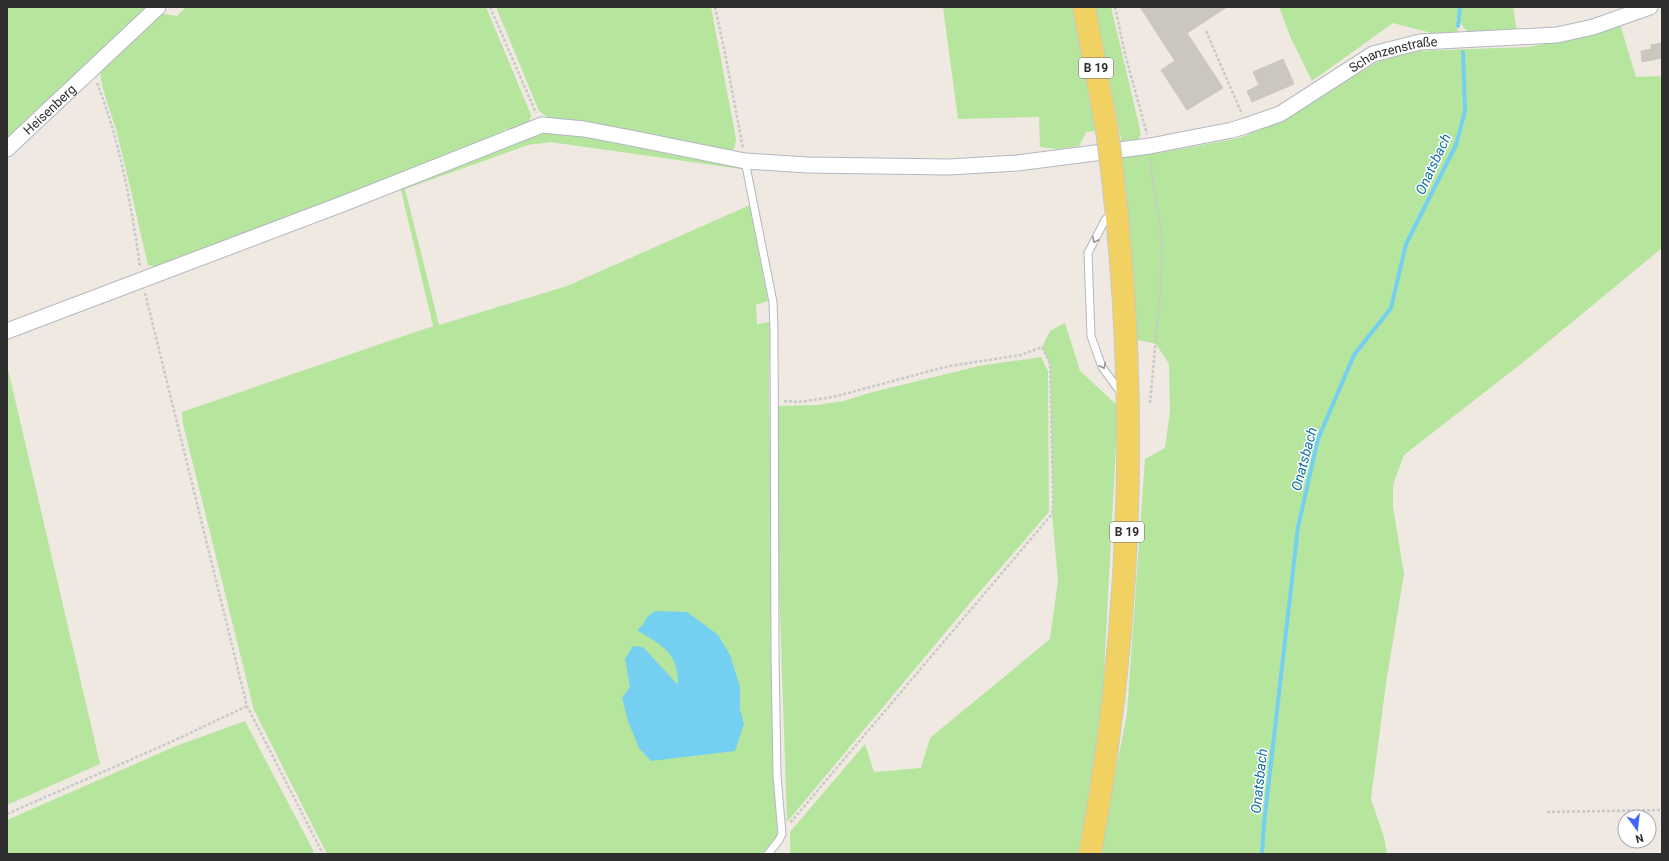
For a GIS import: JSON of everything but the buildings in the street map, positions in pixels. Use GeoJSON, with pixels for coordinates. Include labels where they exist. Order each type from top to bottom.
{"type":"FeatureCollection","features":[{"type":"Feature","properties":{"kind":"main road","name":"B 19"},"geometry":{"type":"LineString","coordinates":[[1084,7],[1107,130],[1117,208],[1125,306],[1128,403],[1127,523],[1120,642],[1106,761],[1090,854]]}},
{"type":"Feature","properties":{"kind":"street","name":"Heisenberg"},"geometry":{"type":"LineString","coordinates":[[7,149],[158,7]]}},
{"type":"Feature","properties":{"kind":"street","name":"Schanzenstraße"},"geometry":{"type":"LineString","coordinates":[[542,125],[607,133],[745,161],[807,165],[950,167],[1017,163],[1150,146],[1232,130],[1280,114],[1373,54],[1420,42],[1557,35],[1593,27],[1650,7]]}},
{"type":"Feature","properties":{"kind":"street"},"geometry":{"type":"LineString","coordinates":[[7,331],[345,203],[542,125]]}},
{"type":"Feature","properties":{"kind":"lane"},"geometry":{"type":"LineString","coordinates":[[745,161],[773,302],[777,776],[782,834],[768,854]]}},
{"type":"Feature","properties":{"kind":"lane"},"geometry":{"type":"LineString","coordinates":[[1117,208],[1105,220],[1088,253],[1091,336],[1102,367],[1128,403]]}},
{"type":"Feature","properties":{"kind":"path"},"geometry":{"type":"LineString","coordinates":[[490,7],[542,125]]}},
{"type":"Feature","properties":{"kind":"path"},"geometry":{"type":"LineString","coordinates":[[714,7],[725,52],[745,161]]}},
{"type":"Feature","properties":{"kind":"path"},"geometry":{"type":"LineString","coordinates":[[1115,7],[1125,54],[1150,146],[1150,166],[1162,240],[1161,283],[1150,403]]}},
{"type":"Feature","properties":{"kind":"path"},"geometry":{"type":"LineString","coordinates":[[1206,31],[1241,111],[1245,126]]}},
{"type":"Feature","properties":{"kind":"path"},"geometry":{"type":"LineString","coordinates":[[92,69],[109,112],[130,198],[142,279],[247,706],[323,854]]}},
{"type":"Feature","properties":{"kind":"path"},"geometry":{"type":"LineString","coordinates":[[773,399],[798,402],[833,396],[949,366],[1021,355],[1042,347],[1050,364],[1052,514],[782,834]]}},
{"type":"Feature","properties":{"kind":"path"},"geometry":{"type":"LineString","coordinates":[[7,814],[171,742],[247,706]]}},
{"type":"Feature","properties":{"kind":"path"},"geometry":{"type":"LineString","coordinates":[[1547,812],[1662,810]]}},
{"type":"Feature","properties":{"kind":"green space"},"geometry":{"type":"Polygon","coordinates":[[[7,7],[152,7],[7,143],[7,7]]]}},
{"type":"Feature","properties":{"kind":"green space"},"geometry":{"type":"Polygon","coordinates":[[[186,7],[486,7],[531,115],[529,123],[504,130],[495,139],[158,267],[148,265],[122,153],[100,70],[158,13],[177,16],[186,7]]]}},
{"type":"Feature","properties":{"kind":"green space"},"geometry":{"type":"Polygon","coordinates":[[[496,7],[711,7],[736,139],[734,149],[726,153],[554,122],[539,111],[496,7]]]}},
{"type":"Feature","properties":{"kind":"green space"},"geometry":{"type":"Polygon","coordinates":[[[943,7],[1075,7],[1096,131],[1086,132],[1079,146],[1057,149],[1040,147],[1039,117],[958,119],[943,7]]]}},
{"type":"Feature","properties":{"kind":"green space"},"geometry":{"type":"Polygon","coordinates":[[[1095,7],[1111,7],[1141,134],[1137,142],[1122,143],[1095,7]]]}},
{"type":"Feature","properties":{"kind":"green space"},"geometry":{"type":"Polygon","coordinates":[[[1279,7],[1513,7],[1518,37],[1473,38],[1456,18],[1458,35],[1435,34],[1393,23],[1312,81],[1291,38],[1279,7]]]}},
{"type":"Feature","properties":{"kind":"green space"},"geometry":{"type":"Polygon","coordinates":[[[1620,24],[1636,77],[1662,76],[1662,248],[1531,356],[1404,455],[1393,485],[1393,507],[1404,574],[1386,683],[1371,799],[1384,837],[1387,854],[1100,854],[1127,713],[1145,459],[1165,448],[1170,411],[1169,364],[1156,344],[1134,339],[1119,151],[1150,146],[1175,150],[1239,138],[1282,120],[1379,61],[1415,51],[1528,47],[1568,40],[1620,24]]]}},
{"type":"Feature","properties":{"kind":"green space"},"geometry":{"type":"Polygon","coordinates":[[[557,132],[733,163],[741,169],[550,142],[528,145],[405,189],[439,325],[567,286],[750,205],[768,301],[756,305],[757,324],[770,322],[769,395],[777,837],[762,854],[327,854],[254,710],[183,424],[182,412],[433,326],[400,186],[532,135],[557,132]]]}},
{"type":"Feature","properties":{"kind":"green space"},"geometry":{"type":"Polygon","coordinates":[[[1065,323],[1080,371],[1118,406],[1102,710],[1080,854],[790,854],[790,832],[865,744],[874,772],[921,768],[930,738],[1050,639],[1058,581],[1052,514],[1050,364],[1042,347],[1050,331],[1065,323]]]}},
{"type":"Feature","properties":{"kind":"green space"},"geometry":{"type":"Polygon","coordinates":[[[1041,357],[1048,371],[1049,512],[970,603],[787,822],[778,551],[777,406],[817,405],[844,401],[869,393],[979,366],[1041,357]]]}},
{"type":"Feature","properties":{"kind":"green space"},"geometry":{"type":"Polygon","coordinates":[[[7,365],[100,764],[7,805],[7,365]]]}},
{"type":"Feature","properties":{"kind":"green space"},"geometry":{"type":"Polygon","coordinates":[[[245,721],[315,854],[7,854],[7,820],[176,746],[245,721]]]}},
{"type":"Feature","properties":{"kind":"water"},"geometry":{"type":"Polygon","coordinates":[[[655,611],[687,612],[718,635],[730,655],[740,687],[740,709],[744,724],[735,751],[651,761],[639,748],[628,721],[622,698],[630,687],[625,659],[633,646],[643,647],[678,685],[675,664],[672,657],[661,645],[637,630],[643,625],[647,617],[655,611]]]}},
{"type":"Feature","properties":{"kind":"waterway","name":"Onatsbach"},"geometry":{"type":"LineString","coordinates":[[1458,26],[1460,7]]}},
{"type":"Feature","properties":{"kind":"waterway","name":"Onatsbach"},"geometry":{"type":"LineString","coordinates":[[1262,854],[1264,824],[1298,527],[1318,439],[1354,355],[1391,308],[1406,244],[1456,145],[1465,111],[1463,52]]}}]}
